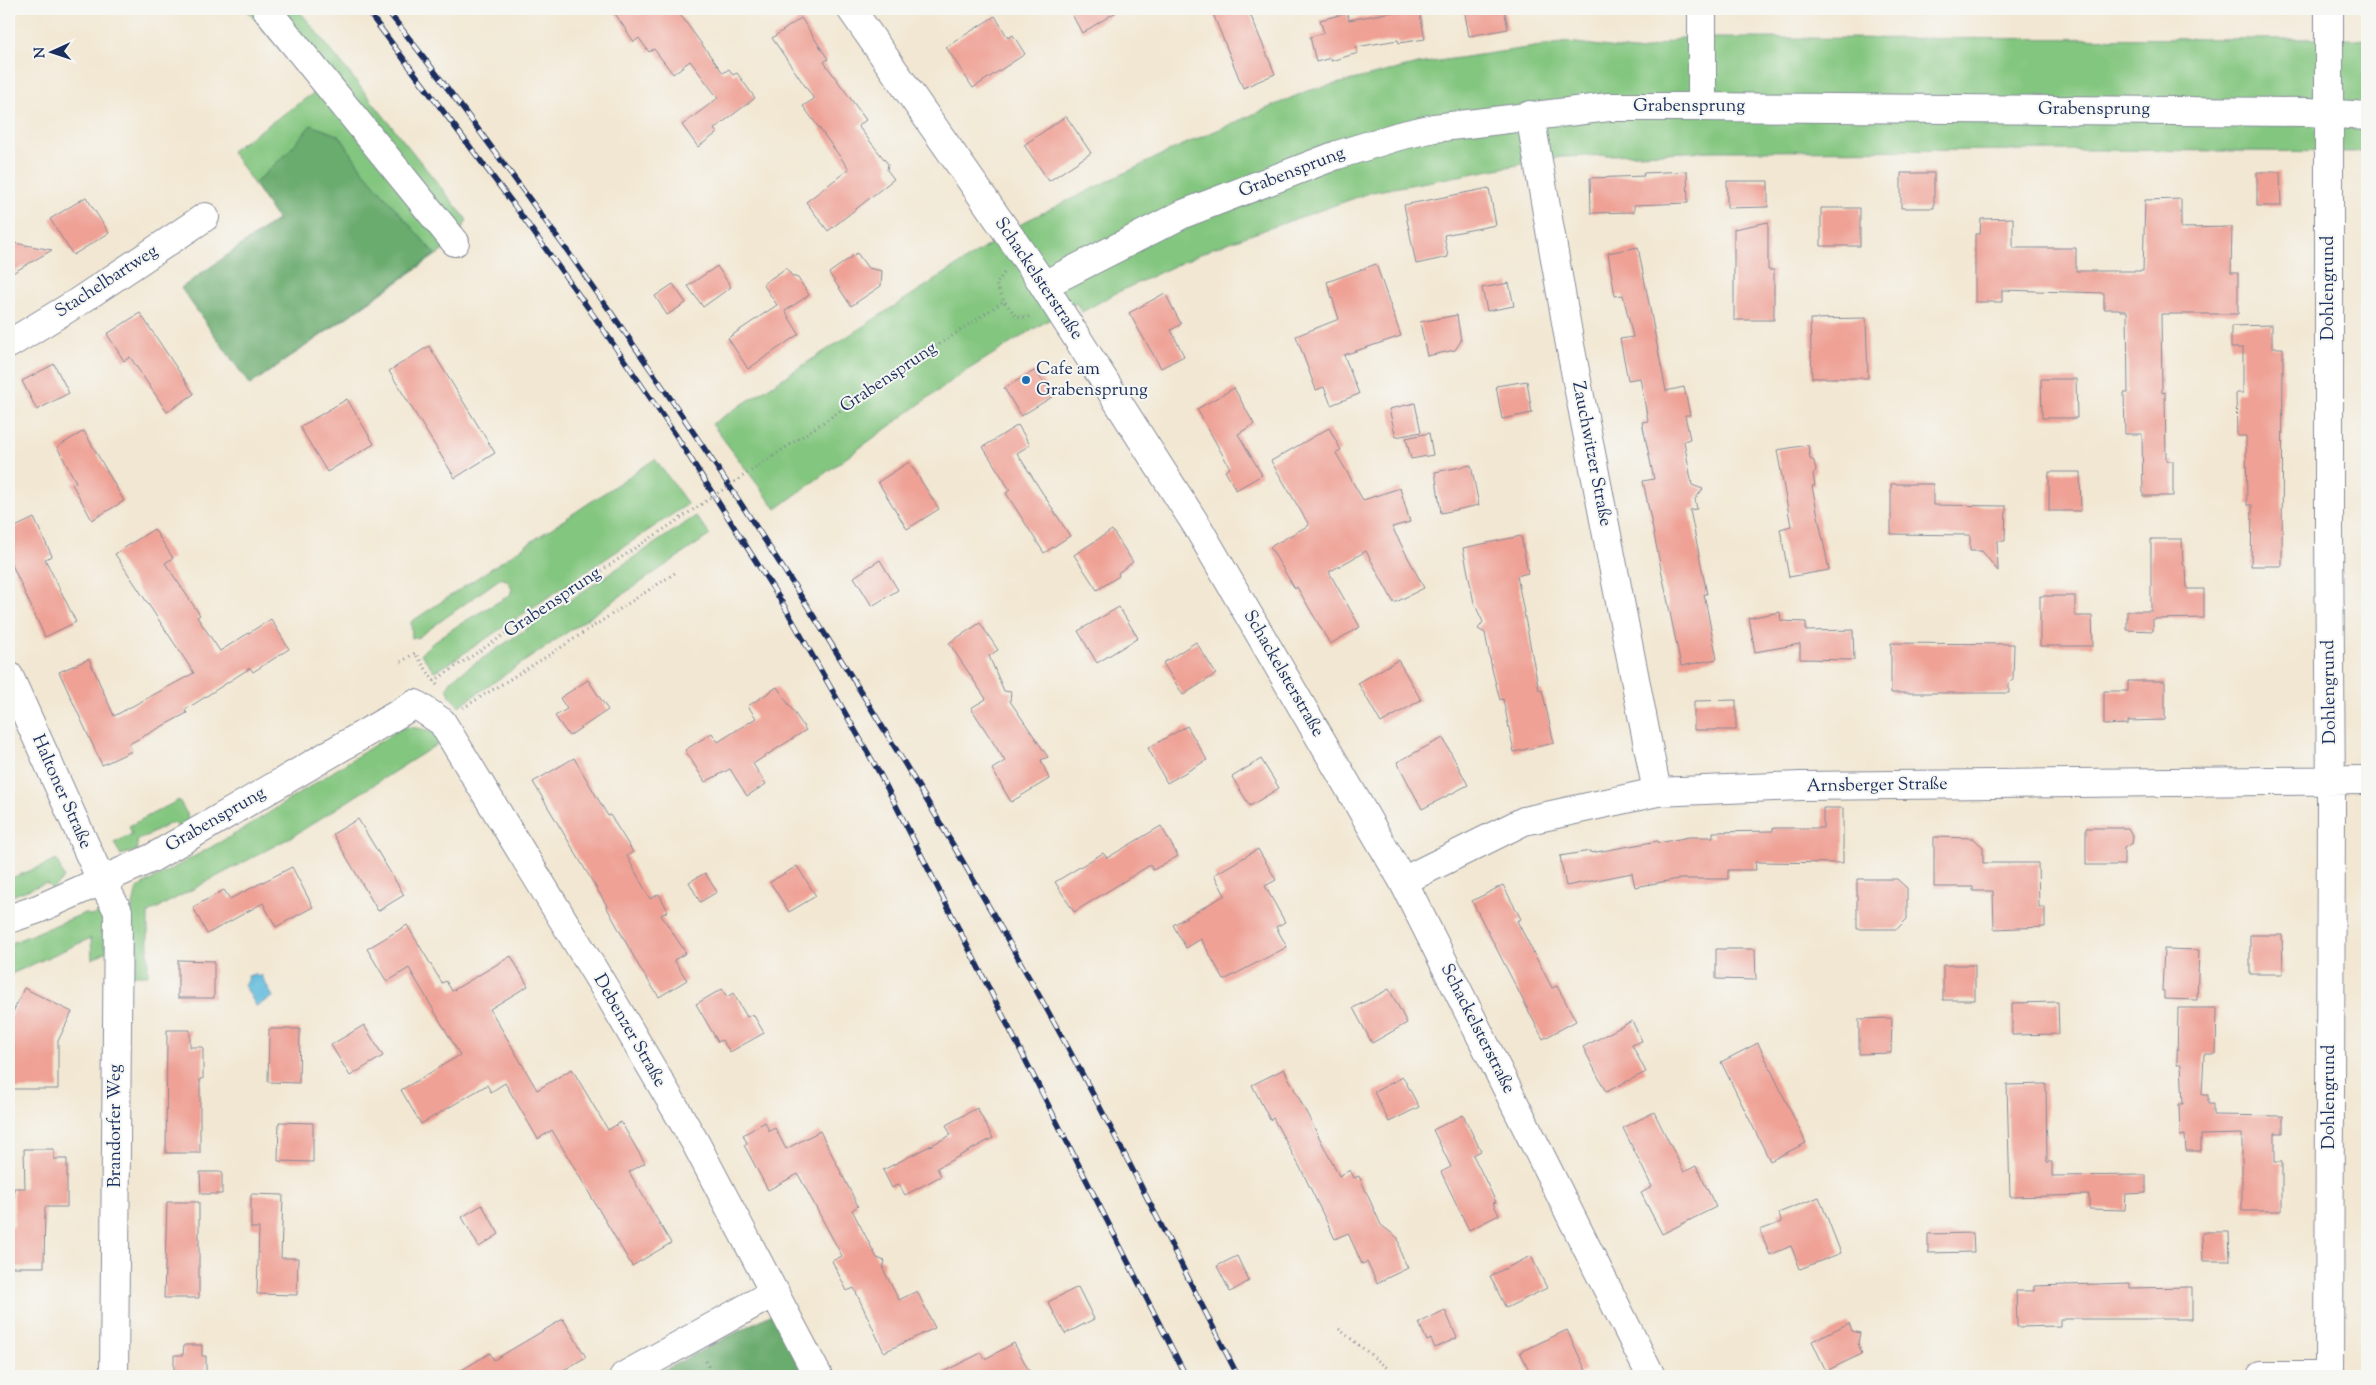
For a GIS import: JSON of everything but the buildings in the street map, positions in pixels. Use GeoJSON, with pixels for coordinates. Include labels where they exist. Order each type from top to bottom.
{"type":"FeatureCollection","features":[{"type":"Feature","properties":{"kind":"street"},"geometry":{"type":"LineString","coordinates":[[266,9],[455,242]]}},
{"type":"Feature","properties":{"kind":"street","name":"Schackelsterstraße"},"geometry":{"type":"LineString","coordinates":[[851,9],[1041,298],[1197,526],[1403,881],[1651,1376]]}},
{"type":"Feature","properties":{"kind":"street"},"geometry":{"type":"LineString","coordinates":[[1702,9],[1702,107]]}},
{"type":"Feature","properties":{"kind":"street","name":"Dohlengrund"},"geometry":{"type":"LineString","coordinates":[[2329,9],[2331,780],[2329,1376]]}},
{"type":"Feature","properties":{"kind":"street","name":"Grabensprung"},"geometry":{"type":"LineString","coordinates":[[1041,298],[1183,214],[1337,155],[1434,128],[1530,115],[1608,108],[1702,107],[2308,112],[2367,116]]}},
{"type":"Feature","properties":{"kind":"street","name":"Zauchwitzer Straße"},"geometry":{"type":"LineString","coordinates":[[1530,115],[1570,345],[1657,792]]}},
{"type":"Feature","properties":{"kind":"street","name":"Stachelbartweg"},"geometry":{"type":"LineString","coordinates":[[9,344],[78,302],[205,217]]}},
{"type":"Feature","properties":{"kind":"street","name":"Haltoner Straße"},"geometry":{"type":"LineString","coordinates":[[9,676],[102,880]]}},
{"type":"Feature","properties":{"kind":"street","name":"Grabensprung"},"geometry":{"type":"LineString","coordinates":[[9,919],[38,909],[152,858],[415,704]]}},
{"type":"Feature","properties":{"kind":"street","name":"Debenzer Straße"},"geometry":{"type":"LineString","coordinates":[[415,704],[442,722],[594,970],[695,1142],[818,1376]]}},
{"type":"Feature","properties":{"kind":"street","name":"Arnsberger Straße"},"geometry":{"type":"LineString","coordinates":[[1403,881],[1524,821],[1657,792],[1800,786],[2367,780]]}},
{"type":"Feature","properties":{"kind":"street","name":"Brandorfer Weg"},"geometry":{"type":"LineString","coordinates":[[102,880],[118,911],[114,1376]]}},
{"type":"Feature","properties":{"kind":"street"},"geometry":{"type":"LineString","coordinates":[[624,1376],[775,1292]]}},
{"type":"Feature","properties":{"kind":"street"},"geometry":{"type":"LineString","coordinates":[[2260,1376],[2325,1376]]}},
{"type":"Feature","properties":{"kind":"path"},"geometry":{"type":"LineString","coordinates":[[1007,272],[1001,275],[996,284],[1004,301],[1016,316],[1026,318],[1041,298]]}},
{"type":"Feature","properties":{"kind":"path","name":"Grabensprung"},"geometry":{"type":"LineString","coordinates":[[434,681],[1004,301]]}},
{"type":"Feature","properties":{"kind":"path"},"geometry":{"type":"LineString","coordinates":[[455,713],[554,652],[675,573]]}},
{"type":"Feature","properties":{"kind":"path"},"geometry":{"type":"LineString","coordinates":[[401,662],[415,653],[439,688]]}},
{"type":"Feature","properties":{"kind":"path"},"geometry":{"type":"LineString","coordinates":[[1339,1329],[1397,1376]]}},
{"type":"Feature","properties":{"kind":"green space"},"geometry":{"type":"Polygon","coordinates":[[[246,9],[298,9],[467,220],[455,242],[250,385],[181,288],[278,219],[231,151],[315,92],[246,9]]]}},
{"type":"Feature","properties":{"kind":"green space"},"geometry":{"type":"Polygon","coordinates":[[[1680,38],[2367,39],[2367,152],[2095,150],[1712,151],[1561,157],[1372,192],[1213,248],[1116,293],[1082,312],[1076,303],[961,374],[776,509],[712,424],[1026,221],[1176,148],[1307,91],[1418,64],[1568,42],[1641,51],[1680,38]]]}},
{"type":"Feature","properties":{"kind":"green space"},"geometry":{"type":"Polygon","coordinates":[[[311,125],[340,136],[363,171],[435,254],[250,385],[181,288],[278,220],[254,184],[288,152],[311,125]]]}},
{"type":"Feature","properties":{"kind":"green space"},"geometry":{"type":"Polygon","coordinates":[[[655,459],[688,504],[445,666],[434,671],[421,654],[450,631],[510,595],[512,589],[508,581],[501,578],[417,638],[412,638],[411,622],[655,459]]]}},
{"type":"Feature","properties":{"kind":"green space"},"geometry":{"type":"Polygon","coordinates":[[[696,516],[710,535],[459,706],[451,698],[447,688],[453,678],[696,516]]]}},
{"type":"Feature","properties":{"kind":"green space"},"geometry":{"type":"Polygon","coordinates":[[[407,727],[427,730],[444,740],[293,836],[148,913],[148,975],[133,975],[131,914],[137,888],[242,830],[398,730],[407,727]]]}},
{"type":"Feature","properties":{"kind":"green space"},"geometry":{"type":"Polygon","coordinates":[[[179,800],[187,814],[188,823],[179,828],[173,822],[137,841],[138,850],[121,855],[114,843],[132,834],[129,826],[179,800]]]}},
{"type":"Feature","properties":{"kind":"green space"},"geometry":{"type":"Polygon","coordinates":[[[57,860],[64,878],[52,889],[46,883],[9,897],[9,879],[57,860]]]}},
{"type":"Feature","properties":{"kind":"green space"},"geometry":{"type":"Polygon","coordinates":[[[85,913],[91,916],[98,913],[108,923],[109,950],[92,959],[91,938],[9,975],[9,944],[85,913]]]}},
{"type":"Feature","properties":{"kind":"green space"},"geometry":{"type":"Polygon","coordinates":[[[776,1312],[809,1376],[652,1376],[776,1312]]]}},
{"type":"Feature","properties":{"kind":"water"},"geometry":{"type":"Polygon","coordinates":[[[255,974],[258,977],[261,975],[273,997],[256,1006],[244,984],[248,981],[248,976],[255,974]]]}},
{"type":"Feature","properties":{"kind":"railway"},"geometry":{"type":"LineString","coordinates":[[366,9],[514,205],[596,319],[675,434],[783,604],[880,774],[1186,1376]]}},
{"type":"Feature","properties":{"kind":"railway"},"geometry":{"type":"LineString","coordinates":[[386,9],[499,158],[628,337],[689,425],[864,696],[974,881],[1055,1024],[1135,1174],[1238,1376]]}},
{"type":"Feature","properties":{"kind":"place","name":"Cafe am Grabensprung"},"geometry":{"type":"Point","coordinates":[1026,380]}}]}
